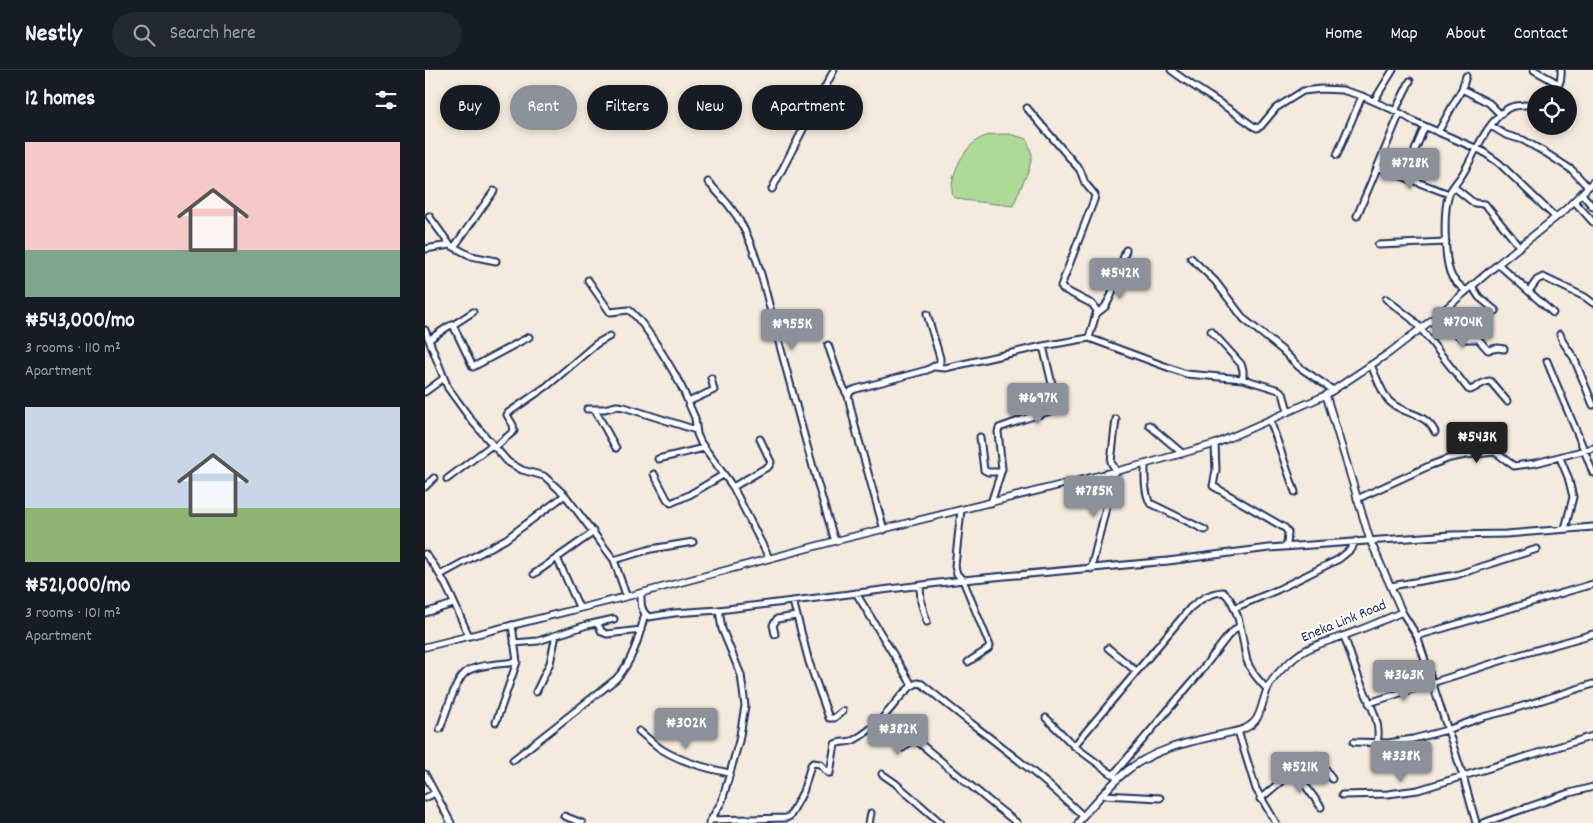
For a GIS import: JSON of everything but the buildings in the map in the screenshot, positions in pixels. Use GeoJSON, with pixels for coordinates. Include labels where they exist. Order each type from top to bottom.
{"type":"FeatureCollection","features":[{"type":"Feature","properties":{"kind":"street"},"geometry":{"type":"LineString","coordinates":[[772,189],[834,70]]}},
{"type":"Feature","properties":{"kind":"street"},"geometry":{"type":"LineString","coordinates":[[1171,70],[1257,128],[1277,108],[1303,91],[1321,89],[1342,90],[1362,96],[1482,151],[1499,163],[1555,217]]}},
{"type":"Feature","properties":{"kind":"street"},"geometry":{"type":"LineString","coordinates":[[1374,101],[1393,70]]}},
{"type":"Feature","properties":{"kind":"street"},"geometry":{"type":"LineString","coordinates":[[1534,70],[1559,84],[1561,70]]}},
{"type":"Feature","properties":{"kind":"street"},"geometry":{"type":"LineString","coordinates":[[1437,132],[1462,89],[1466,76]]}},
{"type":"Feature","properties":{"kind":"street"},"geometry":{"type":"LineString","coordinates":[[1357,216],[1410,81]]}},
{"type":"Feature","properties":{"kind":"street"},"geometry":{"type":"LineString","coordinates":[[1462,89],[1489,103],[1500,114]]}},
{"type":"Feature","properties":{"kind":"street"},"geometry":{"type":"LineString","coordinates":[[1337,155],[1362,96]]}},
{"type":"Feature","properties":{"kind":"street"},"geometry":{"type":"LineString","coordinates":[[1466,291],[1451,276],[1446,242],[1446,212],[1449,194],[1500,114],[1512,106],[1527,105]]}},
{"type":"Feature","properties":{"kind":"street"},"geometry":{"type":"LineString","coordinates":[[1027,108],[1080,170],[1085,183],[1095,195],[1061,286],[1063,289],[1092,304],[1098,312]]}},
{"type":"Feature","properties":{"kind":"street"},"geometry":{"type":"LineString","coordinates":[[1415,150],[1425,126]]}},
{"type":"Feature","properties":{"kind":"street"},"geometry":{"type":"LineString","coordinates":[[1491,126],[1506,135],[1523,140],[1545,153],[1572,170],[1588,187]]}},
{"type":"Feature","properties":{"kind":"street"},"geometry":{"type":"LineString","coordinates":[[1377,167],[1449,194]]}},
{"type":"Feature","properties":{"kind":"street"},"geometry":{"type":"LineString","coordinates":[[708,182],[727,203],[743,226],[759,269],[817,484],[835,541]]}},
{"type":"Feature","properties":{"kind":"street"},"geometry":{"type":"LineString","coordinates":[[425,647],[626,595],[641,593],[835,541],[1145,464],[1215,444],[1326,395],[1371,365],[1437,316],[1574,201],[1593,182]]}},
{"type":"Feature","properties":{"kind":"street"},"geometry":{"type":"LineString","coordinates":[[1454,187],[1474,203],[1485,204],[1519,246]]}},
{"type":"Feature","properties":{"kind":"street"},"geometry":{"type":"LineString","coordinates":[[425,249],[452,246],[494,190]]}},
{"type":"Feature","properties":{"kind":"street"},"geometry":{"type":"LineString","coordinates":[[1582,194],[1593,207]]}},
{"type":"Feature","properties":{"kind":"street"},"geometry":{"type":"LineString","coordinates":[[1574,201],[1593,222]]}},
{"type":"Feature","properties":{"kind":"street"},"geometry":{"type":"LineString","coordinates":[[429,216],[452,246],[471,256],[496,261]]}},
{"type":"Feature","properties":{"kind":"street"},"geometry":{"type":"LineString","coordinates":[[1378,244],[1446,242]]}},
{"type":"Feature","properties":{"kind":"street"},"geometry":{"type":"LineString","coordinates":[[1089,338],[1098,312],[1107,304],[1126,250]]}},
{"type":"Feature","properties":{"kind":"street"},"geometry":{"type":"LineString","coordinates":[[1191,258],[1215,281],[1244,319],[1282,350],[1299,367],[1333,390]]}},
{"type":"Feature","properties":{"kind":"street"},"geometry":{"type":"LineString","coordinates":[[1498,264],[1553,313]]}},
{"type":"Feature","properties":{"kind":"street"},"geometry":{"type":"LineString","coordinates":[[1529,291],[1537,280],[1543,278],[1585,297],[1593,303]]}},
{"type":"Feature","properties":{"kind":"street"},"geometry":{"type":"LineString","coordinates":[[588,280],[610,312],[629,310],[651,335],[695,418],[696,430],[704,448],[733,487],[769,558]]}},
{"type":"Feature","properties":{"kind":"street"},"geometry":{"type":"LineString","coordinates":[[1472,286],[1479,297],[1496,311]]}},
{"type":"Feature","properties":{"kind":"street"},"geometry":{"type":"LineString","coordinates":[[1386,299],[1412,319],[1468,389],[1475,389],[1490,381],[1507,401]]}},
{"type":"Feature","properties":{"kind":"street"},"geometry":{"type":"LineString","coordinates":[[473,312],[458,320],[453,326],[427,335],[448,388],[493,446],[514,467],[544,476],[565,494],[614,560],[626,595]]}},
{"type":"Feature","properties":{"kind":"street"},"geometry":{"type":"LineString","coordinates":[[848,396],[851,391],[856,389],[927,370],[935,367],[940,362],[941,358],[927,314]]}},
{"type":"Feature","properties":{"kind":"street"},"geometry":{"type":"LineString","coordinates":[[1437,316],[1447,327],[1464,339],[1478,340],[1488,350],[1505,349]]}},
{"type":"Feature","properties":{"kind":"street"},"geometry":{"type":"LineString","coordinates":[[453,326],[473,367],[529,337]]}},
{"type":"Feature","properties":{"kind":"street"},"geometry":{"type":"LineString","coordinates":[[1211,331],[1241,364],[1243,379]]}},
{"type":"Feature","properties":{"kind":"street"},"geometry":{"type":"LineString","coordinates":[[1560,334],[1563,342],[1575,358],[1593,405]]}},
{"type":"Feature","properties":{"kind":"street"},"geometry":{"type":"LineString","coordinates":[[447,479],[514,431],[507,415],[508,413],[547,386],[596,344],[610,336]]}},
{"type":"Feature","properties":{"kind":"street"},"geometry":{"type":"LineString","coordinates":[[935,367],[945,368],[1043,346],[1089,338],[1186,374],[1243,379],[1281,391],[1288,411]]}},
{"type":"Feature","properties":{"kind":"street"},"geometry":{"type":"LineString","coordinates":[[829,345],[841,383],[848,396],[884,530]]}},
{"type":"Feature","properties":{"kind":"street"},"geometry":{"type":"LineString","coordinates":[[991,503],[1001,472],[999,428],[1024,418],[1057,410],[1043,346]]}},
{"type":"Feature","properties":{"kind":"street"},"geometry":{"type":"LineString","coordinates":[[1547,361],[1593,473]]}},
{"type":"Feature","properties":{"kind":"street"},"geometry":{"type":"LineString","coordinates":[[1371,365],[1384,393],[1391,403],[1426,419],[1435,432]]}},
{"type":"Feature","properties":{"kind":"street"},"geometry":{"type":"LineString","coordinates":[[425,392],[444,378]]}},
{"type":"Feature","properties":{"kind":"street"},"geometry":{"type":"LineString","coordinates":[[687,402],[714,390],[711,378]]}},
{"type":"Feature","properties":{"kind":"street","name":"Eneka Link Road"},"geometry":{"type":"LineString","coordinates":[[1078,823],[1104,795],[1116,777],[1153,755],[1182,744],[1239,731],[1254,724],[1259,716],[1267,689],[1275,675],[1293,658],[1312,646],[1344,636],[1402,612],[1370,540],[1326,395]]}},
{"type":"Feature","properties":{"kind":"street"},"geometry":{"type":"LineString","coordinates":[[587,408],[595,410],[617,406],[624,407],[696,430]]}},
{"type":"Feature","properties":{"kind":"street"},"geometry":{"type":"LineString","coordinates":[[595,410],[616,448]]}},
{"type":"Feature","properties":{"kind":"street"},"geometry":{"type":"LineString","coordinates":[[1091,569],[1116,471],[1111,462],[1116,419]]}},
{"type":"Feature","properties":{"kind":"street"},"geometry":{"type":"LineString","coordinates":[[1270,420],[1295,492]]}},
{"type":"Feature","properties":{"kind":"street"},"geometry":{"type":"LineString","coordinates":[[1149,425],[1181,453]]}},
{"type":"Feature","properties":{"kind":"street"},"geometry":{"type":"LineString","coordinates":[[980,438],[984,470],[988,472],[1001,472]]}},
{"type":"Feature","properties":{"kind":"street"},"geometry":{"type":"LineString","coordinates":[[733,487],[769,466],[771,462],[760,439]]}},
{"type":"Feature","properties":{"kind":"street"},"geometry":{"type":"LineString","coordinates":[[1215,444],[1216,470],[1213,486],[1285,528],[1289,532],[1287,546]]}},
{"type":"Feature","properties":{"kind":"street"},"geometry":{"type":"LineString","coordinates":[[658,459],[704,448]]}},
{"type":"Feature","properties":{"kind":"street"},"geometry":{"type":"LineString","coordinates":[[1357,499],[1431,465],[1458,456],[1495,452],[1514,466],[1560,458],[1593,448]]}},
{"type":"Feature","properties":{"kind":"street"},"geometry":{"type":"LineString","coordinates":[[1560,458],[1568,477],[1573,497],[1565,529]]}},
{"type":"Feature","properties":{"kind":"street"},"geometry":{"type":"LineString","coordinates":[[1145,464],[1147,497],[1150,502],[1205,530]]}},
{"type":"Feature","properties":{"kind":"street"},"geometry":{"type":"LineString","coordinates":[[654,474],[667,499],[671,502],[689,495],[723,475]]}},
{"type":"Feature","properties":{"kind":"street"},"geometry":{"type":"LineString","coordinates":[[425,487],[434,478]]}},
{"type":"Feature","properties":{"kind":"street"},"geometry":{"type":"LineString","coordinates":[[440,575],[506,538],[565,494]]}},
{"type":"Feature","properties":{"kind":"street"},"geometry":{"type":"LineString","coordinates":[[961,510],[955,566],[957,574],[963,580],[990,646],[968,662]]}},
{"type":"Feature","properties":{"kind":"street"},"geometry":{"type":"LineString","coordinates":[[641,593],[641,607],[649,617],[963,580],[1091,569],[1287,546],[1451,535],[1506,534],[1593,527]]}},
{"type":"Feature","properties":{"kind":"street"},"geometry":{"type":"LineString","coordinates":[[534,574],[594,532]]}},
{"type":"Feature","properties":{"kind":"street"},"geometry":{"type":"LineString","coordinates":[[1234,608],[1277,590],[1339,559],[1350,550],[1356,541]]}},
{"type":"Feature","properties":{"kind":"street"},"geometry":{"type":"LineString","coordinates":[[614,560],[651,549],[693,542]]}},
{"type":"Feature","properties":{"kind":"street"},"geometry":{"type":"LineString","coordinates":[[1391,586],[1456,575],[1537,549]]}},
{"type":"Feature","properties":{"kind":"street"},"geometry":{"type":"LineString","coordinates":[[425,554],[440,575],[469,636]]}},
{"type":"Feature","properties":{"kind":"street"},"geometry":{"type":"LineString","coordinates":[[557,558],[579,607]]}},
{"type":"Feature","properties":{"kind":"street"},"geometry":{"type":"LineString","coordinates":[[1417,636],[1593,584]]}},
{"type":"Feature","properties":{"kind":"street"},"geometry":{"type":"LineString","coordinates":[[920,586],[921,602],[927,622]]}},
{"type":"Feature","properties":{"kind":"street"},"geometry":{"type":"LineString","coordinates":[[1074,746],[1190,608],[1208,595],[1223,592],[1228,595],[1234,608],[1251,669],[1257,680],[1267,689]]}},
{"type":"Feature","properties":{"kind":"street"},"geometry":{"type":"LineString","coordinates":[[856,593],[912,685]]}},
{"type":"Feature","properties":{"kind":"street"},"geometry":{"type":"LineString","coordinates":[[793,601],[809,662],[829,718],[834,718],[843,711]]}},
{"type":"Feature","properties":{"kind":"street"},"geometry":{"type":"LineString","coordinates":[[425,613],[453,604]]}},
{"type":"Feature","properties":{"kind":"street"},"geometry":{"type":"LineString","coordinates":[[710,821],[722,801],[739,741],[745,706],[741,675],[723,629],[719,610]]}},
{"type":"Feature","properties":{"kind":"street"},"geometry":{"type":"LineString","coordinates":[[1402,612],[1417,636],[1463,776],[1476,823]]}},
{"type":"Feature","properties":{"kind":"street"},"geometry":{"type":"LineString","coordinates":[[513,760],[617,679],[626,669],[632,656],[645,614]]}},
{"type":"Feature","properties":{"kind":"street"},"geometry":{"type":"LineString","coordinates":[[775,634],[773,625],[777,619],[796,616]]}},
{"type":"Feature","properties":{"kind":"street"},"geometry":{"type":"LineString","coordinates":[[514,643],[538,641],[614,619]]}},
{"type":"Feature","properties":{"kind":"street"},"geometry":{"type":"LineString","coordinates":[[597,623],[602,632],[607,634],[641,630]]}},
{"type":"Feature","properties":{"kind":"street"},"geometry":{"type":"LineString","coordinates":[[496,722],[517,662],[512,625]]}},
{"type":"Feature","properties":{"kind":"street"},"geometry":{"type":"LineString","coordinates":[[1046,718],[1074,746],[1116,777],[1228,636],[1239,626]]}},
{"type":"Feature","properties":{"kind":"street"},"geometry":{"type":"LineString","coordinates":[[1369,703],[1431,682],[1593,634]]}},
{"type":"Feature","properties":{"kind":"street"},"geometry":{"type":"LineString","coordinates":[[536,692],[550,663],[556,635]]}},
{"type":"Feature","properties":{"kind":"street"},"geometry":{"type":"LineString","coordinates":[[1344,636],[1379,733],[1377,742]]}},
{"type":"Feature","properties":{"kind":"street"},"geometry":{"type":"LineString","coordinates":[[1108,648],[1136,671]]}},
{"type":"Feature","properties":{"kind":"street"},"geometry":{"type":"LineString","coordinates":[[440,729],[459,679],[465,672],[473,668],[517,662]]}},
{"type":"Feature","properties":{"kind":"street"},"geometry":{"type":"LineString","coordinates":[[710,821],[786,818],[790,816],[803,792],[811,765],[813,763],[818,764],[830,773],[835,744],[854,740],[872,727],[880,721],[912,685],[917,683],[922,684],[962,718],[1055,789],[1083,816]]}},
{"type":"Feature","properties":{"kind":"street"},"geometry":{"type":"LineString","coordinates":[[1354,742],[1397,742],[1447,730],[1483,717],[1526,706],[1593,684]]}},
{"type":"Feature","properties":{"kind":"street"},"geometry":{"type":"LineString","coordinates":[[1239,731],[1250,772],[1261,799],[1277,823]]}},
{"type":"Feature","properties":{"kind":"street"},"geometry":{"type":"LineString","coordinates":[[639,732],[661,749],[679,758],[729,774]]}},
{"type":"Feature","properties":{"kind":"street"},"geometry":{"type":"LineString","coordinates":[[1342,795],[1403,793],[1593,736]]}},
{"type":"Feature","properties":{"kind":"street"},"geometry":{"type":"LineString","coordinates":[[885,739],[903,748],[912,740],[917,741],[1017,823]]}},
{"type":"Feature","properties":{"kind":"street"},"geometry":{"type":"LineString","coordinates":[[1261,799],[1311,756],[1318,756],[1332,779]]}},
{"type":"Feature","properties":{"kind":"street"},"geometry":{"type":"LineString","coordinates":[[1294,770],[1321,806]]}},
{"type":"Feature","properties":{"kind":"street"},"geometry":{"type":"LineString","coordinates":[[425,774],[451,823]]}},
{"type":"Feature","properties":{"kind":"street"},"geometry":{"type":"LineString","coordinates":[[882,774],[941,823]]}},
{"type":"Feature","properties":{"kind":"street"},"geometry":{"type":"LineString","coordinates":[[1483,823],[1566,794],[1593,787]]}},
{"type":"Feature","properties":{"kind":"street"},"geometry":{"type":"LineString","coordinates":[[425,798],[435,793]]}},
{"type":"Feature","properties":{"kind":"street"},"geometry":{"type":"LineString","coordinates":[[1104,795],[1159,798]]}},
{"type":"Feature","properties":{"kind":"street"},"geometry":{"type":"LineString","coordinates":[[869,823],[871,813]]}},
{"type":"Feature","properties":{"kind":"street"},"geometry":{"type":"LineString","coordinates":[[564,816],[582,823]]}},
{"type":"Feature","properties":{"kind":"green space"},"geometry":{"type":"Polygon","coordinates":[[[994,134],[1009,134],[1027,139],[1032,155],[1029,169],[1013,206],[953,197],[952,189],[955,172],[968,148],[981,138],[994,134]]]}}]}
